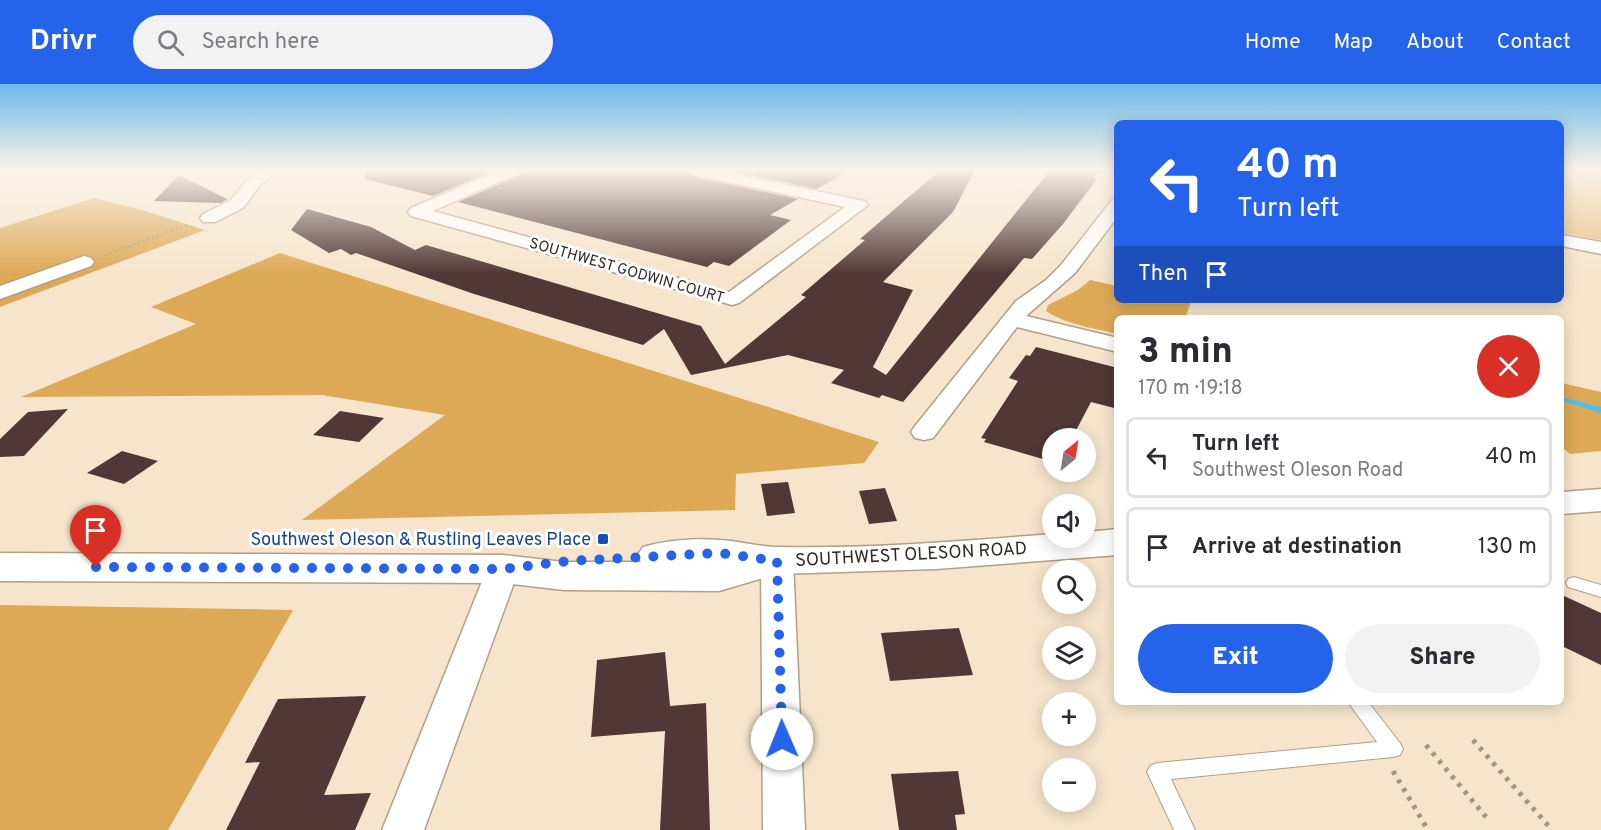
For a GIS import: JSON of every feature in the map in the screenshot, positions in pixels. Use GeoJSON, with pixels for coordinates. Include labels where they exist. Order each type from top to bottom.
{"type":"FeatureCollection","features":[{"type":"Feature","properties":{"kind":"main road"},"geometry":{"type":"LineString","coordinates":[[1564,503],[1601,500]]}},
{"type":"Feature","properties":{"kind":"main road","name":"SOUTHWEST OLESON ROAD"},"geometry":{"type":"LineString","coordinates":[[0,567],[503,569],[564,576],[719,577],[777,561],[936,556],[1114,542]]}},
{"type":"Feature","properties":{"kind":"street"},"geometry":{"type":"LineString","coordinates":[[209,218],[235,205]]}},
{"type":"Feature","properties":{"kind":"street","name":"SOUTHWEST GODWIN COURT"},"geometry":{"type":"LineString","coordinates":[[433,205],[417,212],[732,299],[859,206],[854,205]]}},
{"type":"Feature","properties":{"kind":"street"},"geometry":{"type":"LineString","coordinates":[[924,432],[1023,305],[1053,284],[1110,228]]}},
{"type":"Feature","properties":{"kind":"street"},"geometry":{"type":"LineString","coordinates":[[1564,242],[1601,248]]}},
{"type":"Feature","properties":{"kind":"street"},"geometry":{"type":"LineString","coordinates":[[0,293],[84,262]]}},
{"type":"Feature","properties":{"kind":"street"},"geometry":{"type":"LineString","coordinates":[[1013,319],[1114,344]]}},
{"type":"Feature","properties":{"kind":"street"},"geometry":{"type":"LineString","coordinates":[[777,561],[784,830]]}},
{"type":"Feature","properties":{"kind":"street"},"geometry":{"type":"LineString","coordinates":[[403,830],[503,569]]}},
{"type":"Feature","properties":{"kind":"lane"},"geometry":{"type":"LineString","coordinates":[[1574,583],[1601,591]]}},
{"type":"Feature","properties":{"kind":"lane"},"geometry":{"type":"LineString","coordinates":[[1185,830],[1157,772],[1393,749],[1359,705]]}},
{"type":"Feature","properties":{"kind":"path"},"geometry":{"type":"LineString","coordinates":[[84,262],[209,218]]}},
{"type":"Feature","properties":{"kind":"path"},"geometry":{"type":"LineString","coordinates":[[1473,740],[1552,830]]}},
{"type":"Feature","properties":{"kind":"path"},"geometry":{"type":"LineString","coordinates":[[1426,745],[1486,817]]}},
{"type":"Feature","properties":{"kind":"path"},"geometry":{"type":"LineString","coordinates":[[1380,750],[1428,830]]}},
{"type":"Feature","properties":{"kind":"shaded area"},"geometry":{"type":"Polygon","coordinates":[[[73,205],[121,205],[205,230],[0,307],[0,228],[73,205]]]}},
{"type":"Feature","properties":{"kind":"shaded area"},"geometry":{"type":"Polygon","coordinates":[[[1564,205],[1601,205],[1601,240],[1564,233],[1564,205]]]}},
{"type":"Feature","properties":{"kind":"shaded area"},"geometry":{"type":"Polygon","coordinates":[[[280,253],[879,442],[864,463],[736,474],[735,510],[302,520],[445,415],[322,395],[21,397],[196,324],[151,307],[280,253]]]}},
{"type":"Feature","properties":{"kind":"shaded area"},"geometry":{"type":"Polygon","coordinates":[[[1090,280],[1114,285],[1114,303],[1191,303],[1186,315],[1114,315],[1114,333],[1072,323],[1046,311],[1048,305],[1078,290],[1090,280]]]}},
{"type":"Feature","properties":{"kind":"shaded area"},"geometry":{"type":"Polygon","coordinates":[[[1564,383],[1601,392],[1601,451],[1570,454],[1564,449],[1564,383]]]}},
{"type":"Feature","properties":{"kind":"shaded area"},"geometry":{"type":"Polygon","coordinates":[[[0,605],[293,610],[168,830],[0,830],[0,605]]]}},
{"type":"Feature","properties":{"kind":"building"},"geometry":{"type":"Polygon","coordinates":[[[469,205],[788,205],[770,215],[791,220],[729,266],[714,262],[707,267],[469,205]]]}},
{"type":"Feature","properties":{"kind":"building"},"geometry":{"type":"Polygon","coordinates":[[[900,205],[957,205],[953,212],[883,282],[913,290],[873,367],[886,375],[1022,205],[1077,205],[1032,259],[1024,258],[903,402],[882,395],[879,398],[831,383],[844,370],[788,355],[691,375],[664,329],[643,345],[474,294],[356,253],[351,255],[341,249],[329,253],[291,230],[307,209],[371,227],[415,250],[426,245],[701,326],[725,364],[806,297],[801,295],[865,240],[860,239],[900,205]]]}},
{"type":"Feature","properties":{"kind":"building"},"geometry":{"type":"Polygon","coordinates":[[[1036,347],[1114,367],[1114,408],[1091,402],[1077,428],[1042,428],[1042,459],[984,442],[986,439],[981,438],[1018,381],[1009,378],[1026,355],[1030,356],[1036,347]]]}},
{"type":"Feature","properties":{"kind":"building"},"geometry":{"type":"Polygon","coordinates":[[[68,409],[24,456],[0,457],[0,439],[28,412],[68,409]]]}},
{"type":"Feature","properties":{"kind":"building"},"geometry":{"type":"Polygon","coordinates":[[[340,411],[384,418],[359,442],[313,435],[340,411]]]}},
{"type":"Feature","properties":{"kind":"building"},"geometry":{"type":"Polygon","coordinates":[[[122,451],[158,461],[124,484],[87,473],[122,451]]]}},
{"type":"Feature","properties":{"kind":"building"},"geometry":{"type":"Polygon","coordinates":[[[788,482],[795,513],[767,516],[761,484],[788,482]]]}},
{"type":"Feature","properties":{"kind":"building"},"geometry":{"type":"Polygon","coordinates":[[[885,488],[897,521],[869,524],[859,491],[885,488]]]}},
{"type":"Feature","properties":{"kind":"building"},"geometry":{"type":"Polygon","coordinates":[[[1564,596],[1601,613],[1601,665],[1564,647],[1564,596]]]}},
{"type":"Feature","properties":{"kind":"building"},"geometry":{"type":"Polygon","coordinates":[[[959,628],[973,675],[890,681],[881,633],[959,628]]]}},
{"type":"Feature","properties":{"kind":"building"},"geometry":{"type":"Polygon","coordinates":[[[665,652],[670,706],[706,703],[710,830],[660,830],[665,731],[591,737],[597,660],[665,652]]]}},
{"type":"Feature","properties":{"kind":"building"},"geometry":{"type":"Polygon","coordinates":[[[366,696],[324,795],[371,793],[355,830],[226,830],[260,762],[245,763],[278,699],[366,696]]]}},
{"type":"Feature","properties":{"kind":"building"},"geometry":{"type":"Polygon","coordinates":[[[958,771],[965,814],[955,815],[957,830],[899,830],[891,774],[958,771]]]}},
{"type":"Feature","properties":{"kind":"waterway"},"geometry":{"type":"LineString","coordinates":[[1564,400],[1601,410]]}},
{"type":"Feature","properties":{"kind":"place","name":"Southwest Oleson & Rustling Leaves Place"},"geometry":{"type":"Point","coordinates":[603,539]}},
{"type":"Feature","properties":{"kind":"route"},"geometry":{"type":"LineString","coordinates":[[96,567],[503,569],[569,561],[719,553],[777,561],[782,739]]}}]}
